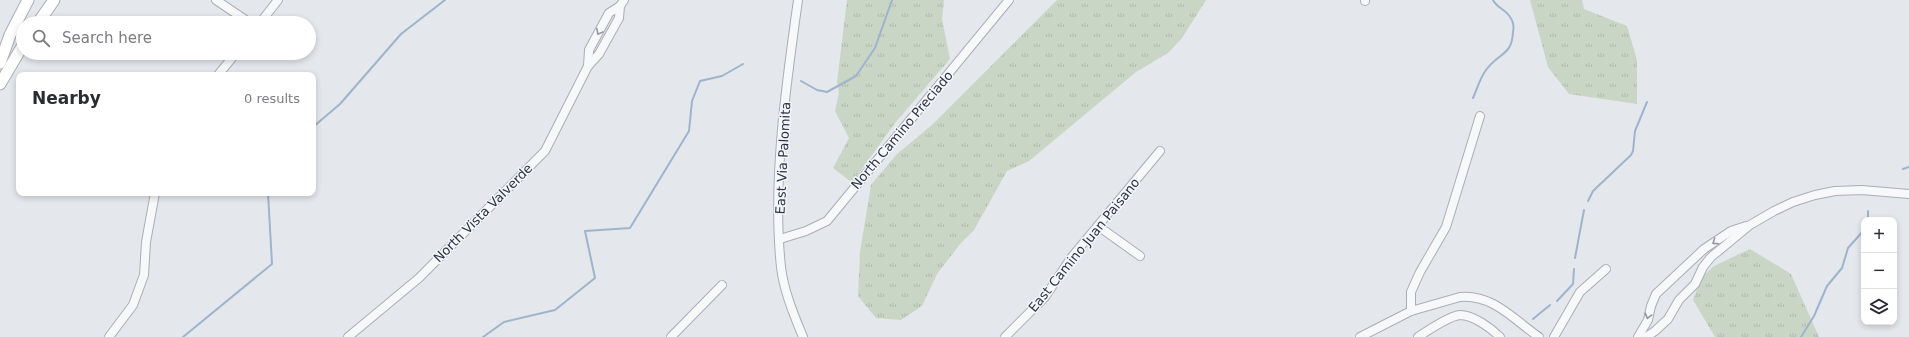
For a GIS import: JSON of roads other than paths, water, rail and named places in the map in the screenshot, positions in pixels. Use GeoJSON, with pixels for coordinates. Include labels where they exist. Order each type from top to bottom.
{"type":"FeatureCollection","features":[{"type":"Feature","properties":{"kind":"main road"},"geometry":{"type":"LineString","coordinates":[[20,16],[28,0]]}},
{"type":"Feature","properties":{"kind":"main road"},"geometry":{"type":"LineString","coordinates":[[43,16],[54,0]]}},
{"type":"Feature","properties":{"kind":"main road"},"geometry":{"type":"LineString","coordinates":[[0,63],[10,35],[16,23]]}},
{"type":"Feature","properties":{"kind":"main road"},"geometry":{"type":"LineString","coordinates":[[0,84],[16,57]]}},
{"type":"Feature","properties":{"kind":"street"},"geometry":{"type":"LineString","coordinates":[[216,0],[240,16]]}},
{"type":"Feature","properties":{"kind":"street"},"geometry":{"type":"LineString","coordinates":[[265,16],[278,0]]}},
{"type":"Feature","properties":{"kind":"street","name":"East Via Palomita"},"geometry":{"type":"LineString","coordinates":[[798,0],[787,90],[779,185],[781,269],[789,303],[803,337]]}},
{"type":"Feature","properties":{"kind":"street","name":"North Camino Preciado"},"geometry":{"type":"LineString","coordinates":[[780,239],[806,231],[827,221],[1009,0]]}},
{"type":"Feature","properties":{"kind":"street","name":"North Vista Valverde"},"geometry":{"type":"LineString","coordinates":[[348,337],[419,278],[545,151],[588,66],[599,54],[619,18],[622,3]]}},
{"type":"Feature","properties":{"kind":"street"},"geometry":{"type":"LineString","coordinates":[[220,72],[230,60]]}},
{"type":"Feature","properties":{"kind":"street"},"geometry":{"type":"LineString","coordinates":[[1411,311],[1411,292],[1446,227],[1480,116]]}},
{"type":"Feature","properties":{"kind":"street","name":"East Camino Juan Paisano"},"geometry":{"type":"LineString","coordinates":[[1006,337],[1045,297],[1071,258],[1160,151]]}},
{"type":"Feature","properties":{"kind":"street"},"geometry":{"type":"LineString","coordinates":[[1638,337],[1648,320],[1651,306],[1656,294],[1704,249],[1731,231],[1750,225],[1793,202],[1815,195],[1848,190],[1909,194]]}},
{"type":"Feature","properties":{"kind":"street"},"geometry":{"type":"LineString","coordinates":[[109,337],[133,305],[144,275],[146,242],[154,196]]}},
{"type":"Feature","properties":{"kind":"street"},"geometry":{"type":"LineString","coordinates":[[1646,337],[1668,319],[1679,300],[1695,284],[1703,267],[1711,257],[1750,225]]}},
{"type":"Feature","properties":{"kind":"street"},"geometry":{"type":"LineString","coordinates":[[1098,226],[1140,256]]}},
{"type":"Feature","properties":{"kind":"street"},"geometry":{"type":"LineString","coordinates":[[1554,337],[1580,292],[1606,269]]}},
{"type":"Feature","properties":{"kind":"street"},"geometry":{"type":"LineString","coordinates":[[671,337],[722,285]]}},
{"type":"Feature","properties":{"kind":"street"},"geometry":{"type":"LineString","coordinates":[[1360,337],[1411,311],[1460,296],[1480,298],[1492,302],[1539,337]]}},
{"type":"Feature","properties":{"kind":"street"},"geometry":{"type":"LineString","coordinates":[[1418,337],[1432,326],[1459,315],[1478,320],[1500,337]]}},
{"type":"Feature","properties":{"kind":"waterway"},"geometry":{"type":"LineString","coordinates":[[316,124],[340,104],[401,34],[445,0]]}},
{"type":"Feature","properties":{"kind":"waterway"},"geometry":{"type":"LineString","coordinates":[[801,81],[817,90],[827,92],[856,76],[875,48],[892,0]]}},
{"type":"Feature","properties":{"kind":"waterway"},"geometry":{"type":"LineString","coordinates":[[1473,98],[1484,73],[1491,64],[1507,50],[1512,40],[1512,20],[1508,14],[1493,0]]}},
{"type":"Feature","properties":{"kind":"waterway"},"geometry":{"type":"LineString","coordinates":[[483,337],[504,322],[555,310],[595,278],[585,231],[630,228],[689,131],[692,101],[700,81],[722,76],[743,64]]}},
{"type":"Feature","properties":{"kind":"waterway"},"geometry":{"type":"LineString","coordinates":[[1588,201],[1593,191],[1631,155],[1633,151],[1635,131],[1647,102]]}},
{"type":"Feature","properties":{"kind":"waterway"},"geometry":{"type":"LineString","coordinates":[[1903,169],[1909,167]]}},
{"type":"Feature","properties":{"kind":"waterway"},"geometry":{"type":"LineString","coordinates":[[183,337],[272,264],[268,196]]}},
{"type":"Feature","properties":{"kind":"waterway"},"geometry":{"type":"LineString","coordinates":[[1575,258],[1584,210]]}},
{"type":"Feature","properties":{"kind":"waterway"},"geometry":{"type":"LineString","coordinates":[[1868,211],[1868,217]]}},
{"type":"Feature","properties":{"kind":"waterway"},"geometry":{"type":"LineString","coordinates":[[1801,337],[1814,316],[1827,286],[1842,268],[1848,248],[1861,233]]}},
{"type":"Feature","properties":{"kind":"waterway"},"geometry":{"type":"LineString","coordinates":[[1557,301],[1573,284],[1574,269]]}},
{"type":"Feature","properties":{"kind":"waterway"},"geometry":{"type":"LineString","coordinates":[[1533,319],[1550,305]]}}]}
